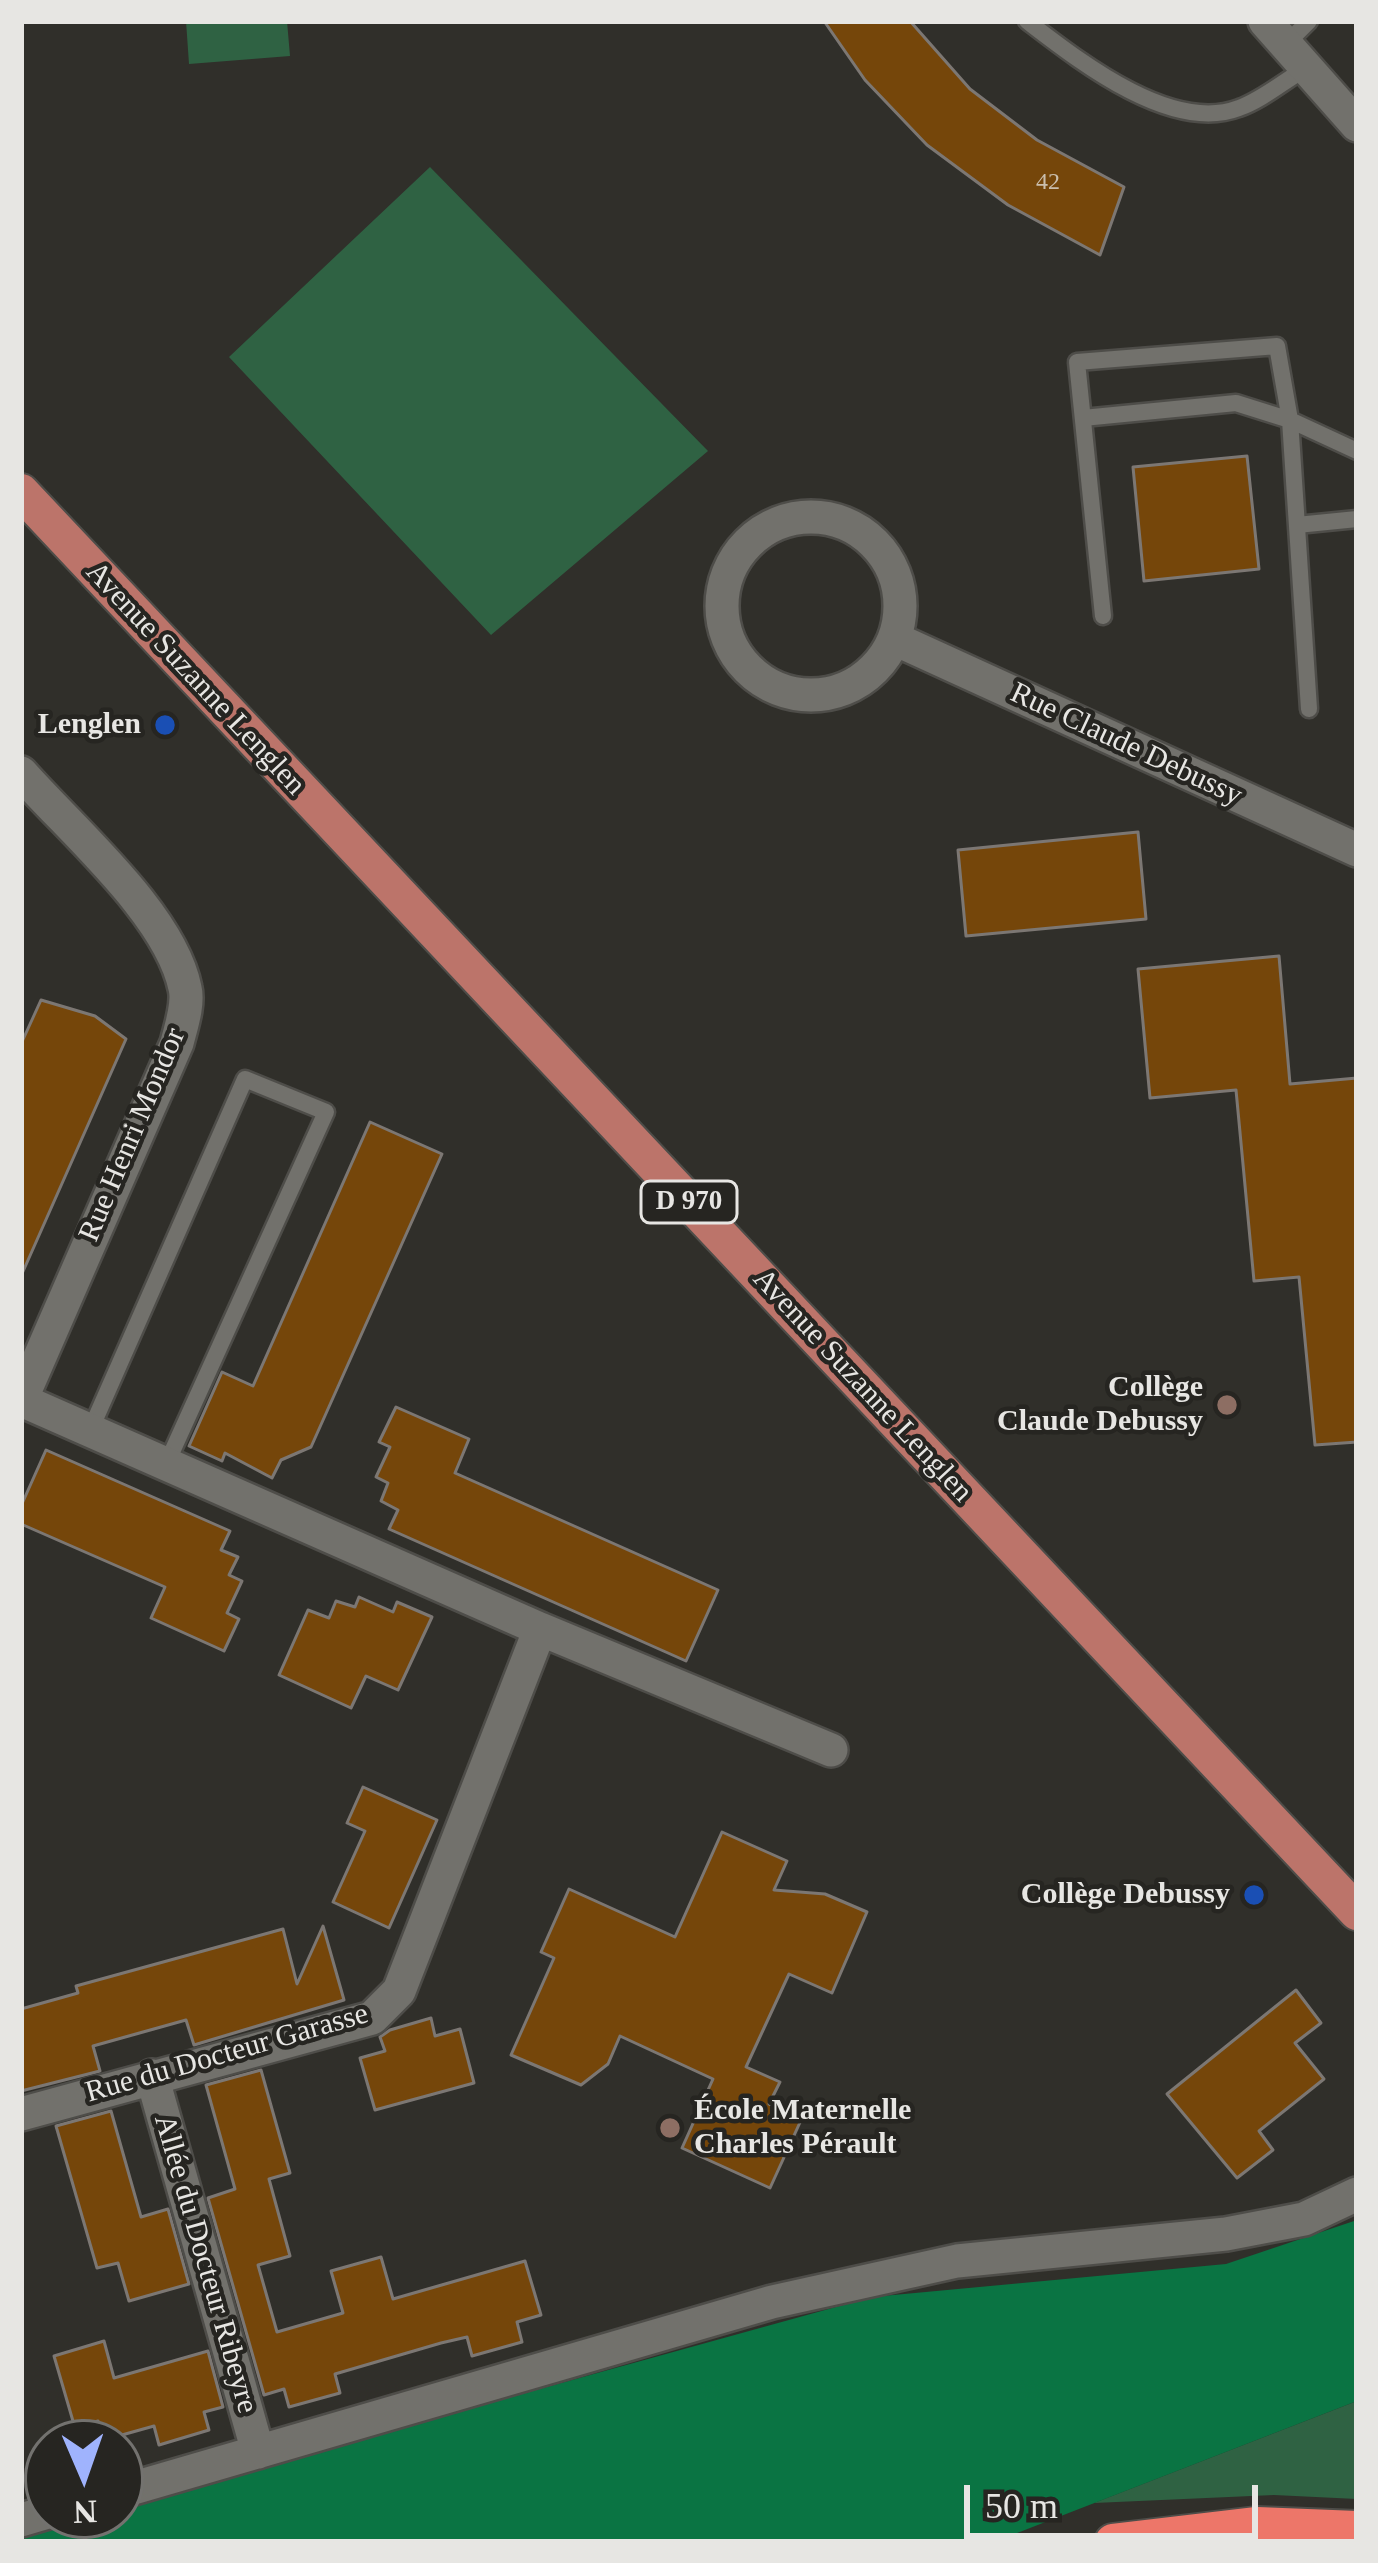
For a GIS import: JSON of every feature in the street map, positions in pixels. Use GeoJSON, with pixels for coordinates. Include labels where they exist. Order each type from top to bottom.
{"type":"FeatureCollection","features":[{"type":"Feature","properties":{"kind":"highway"},"geometry":{"type":"LineString","coordinates":[[1113,2542],[1257,2525],[1357,2529]]}},
{"type":"Feature","properties":{"kind":"main road","name":"Avenue Suzanne Lenglen"},"geometry":{"type":"LineString","coordinates":[[21,492],[1357,1912]]}},
{"type":"Feature","properties":{"kind":"street"},"geometry":{"type":"LineString","coordinates":[[1285,45],[1357,125]]}},
{"type":"Feature","properties":{"kind":"street"},"geometry":{"type":"LineString","coordinates":[[797,517],[829,518],[858,530],[881,550],[896,577],[902,608],[895,639],[881,663],[860,682],[834,693],[806,696],[779,690],[754,676],[735,655],[721,601],[727,574],[743,547],[767,527],[797,517]]}},
{"type":"Feature","properties":{"kind":"street","name":"Rue Claude Debussy"},"geometry":{"type":"LineString","coordinates":[[895,639],[1357,850]]}},
{"type":"Feature","properties":{"kind":"street","name":"Rue Henri Mondor"},"geometry":{"type":"LineString","coordinates":[[21,772],[148,912],[172,948],[187,993],[177,1043],[21,1400]]}},
{"type":"Feature","properties":{"kind":"street"},"geometry":{"type":"LineString","coordinates":[[21,1400],[540,1629],[831,1750]]}},
{"type":"Feature","properties":{"kind":"street","name":"Rue du Docteur Garasse"},"geometry":{"type":"LineString","coordinates":[[21,2114],[372,2018],[399,1991],[540,1629]]}},
{"type":"Feature","properties":{"kind":"street","name":"Allée du Docteur Ribeyre"},"geometry":{"type":"LineString","coordinates":[[152,2076],[258,2452]]}},
{"type":"Feature","properties":{"kind":"street"},"geometry":{"type":"LineString","coordinates":[[144,2485],[874,2278],[1050,2248],[1226,2234],[1304,2218],[1357,2194]]}},
{"type":"Feature","properties":{"kind":"lane"},"geometry":{"type":"LineString","coordinates":[[1027,21],[1092,70],[1177,111],[1237,110],[1309,21]]}},
{"type":"Feature","properties":{"kind":"lane"},"geometry":{"type":"LineString","coordinates":[[1103,616],[1077,362],[1276,346],[1290,420],[1309,709]]}},
{"type":"Feature","properties":{"kind":"lane"},"geometry":{"type":"LineString","coordinates":[[1083,418],[1236,403],[1290,420],[1357,451]]}},
{"type":"Feature","properties":{"kind":"lane"},"geometry":{"type":"LineString","coordinates":[[1297,525],[1357,519]]}},
{"type":"Feature","properties":{"kind":"lane"},"geometry":{"type":"LineString","coordinates":[[90,1431],[245,1079],[326,1112],[166,1465]]}},
{"type":"Feature","properties":{"kind":"green space"},"geometry":{"type":"Polygon","coordinates":[[[186,21],[287,21],[290,56],[189,64],[186,21]]]}},
{"type":"Feature","properties":{"kind":"green space"},"geometry":{"type":"Polygon","coordinates":[[[430,167],[708,451],[491,635],[229,357],[430,167]]]}},
{"type":"Feature","properties":{"kind":"green space"},"geometry":{"type":"Polygon","coordinates":[[[1357,2220],[1357,2401],[994,2542],[21,2542],[24,2531],[24,2539],[144,2539],[144,2498],[872,2297],[1226,2264],[1357,2220]]]}},
{"type":"Feature","properties":{"kind":"green space"},"geometry":{"type":"Polygon","coordinates":[[[1357,2401],[1357,2499],[1274,2495],[1094,2503],[1357,2401]]]}},
{"type":"Feature","properties":{"kind":"building"},"geometry":{"type":"Polygon","coordinates":[[[824,21],[910,21],[970,89],[1037,140],[1124,187],[1100,255],[1008,205],[927,145],[865,80],[824,21]]]}},
{"type":"Feature","properties":{"kind":"building"},"geometry":{"type":"Polygon","coordinates":[[[1247,456],[1259,569],[1144,581],[1133,467],[1247,456]]]}},
{"type":"Feature","properties":{"kind":"building"},"geometry":{"type":"Polygon","coordinates":[[[1138,832],[1146,919],[966,936],[958,850],[1138,832]]]}},
{"type":"Feature","properties":{"kind":"building"},"geometry":{"type":"Polygon","coordinates":[[[1279,956],[1290,1084],[1357,1078],[1357,1442],[1315,1445],[1299,1277],[1254,1281],[1236,1090],[1150,1098],[1138,969],[1279,956]]]}},
{"type":"Feature","properties":{"kind":"building"},"geometry":{"type":"Polygon","coordinates":[[[41,1000],[95,1016],[126,1039],[21,1276],[21,1044],[41,1000]]]}},
{"type":"Feature","properties":{"kind":"building"},"geometry":{"type":"Polygon","coordinates":[[[370,1122],[442,1154],[311,1447],[281,1460],[272,1478],[225,1453],[222,1461],[189,1446],[222,1372],[253,1386],[370,1122]]]}},
{"type":"Feature","properties":{"kind":"building"},"geometry":{"type":"Polygon","coordinates":[[[396,1407],[469,1439],[455,1473],[718,1590],[686,1661],[389,1529],[398,1510],[381,1501],[388,1483],[376,1477],[390,1447],[379,1442],[396,1407]]]}},
{"type":"Feature","properties":{"kind":"building"},"geometry":{"type":"Polygon","coordinates":[[[46,1450],[230,1531],[221,1550],[238,1557],[229,1575],[242,1581],[227,1613],[239,1619],[224,1651],[151,1618],[165,1587],[21,1524],[21,1506],[46,1450]]]}},
{"type":"Feature","properties":{"kind":"building"},"geometry":{"type":"Polygon","coordinates":[[[359,1597],[393,1612],[397,1602],[432,1617],[398,1690],[366,1676],[351,1708],[279,1675],[308,1610],[329,1618],[336,1601],[355,1607],[359,1597]]]}},
{"type":"Feature","properties":{"kind":"building"},"geometry":{"type":"Polygon","coordinates":[[[363,1787],[437,1820],[389,1928],[333,1902],[365,1831],[347,1823],[363,1787]]]}},
{"type":"Feature","properties":{"kind":"building"},"geometry":{"type":"Polygon","coordinates":[[[722,1832],[787,1861],[774,1890],[825,1894],[867,1912],[832,1993],[789,1974],[746,2067],[780,2082],[769,2104],[802,2118],[770,2188],[682,2148],[713,2079],[620,2036],[608,2064],[581,2085],[511,2055],[554,1958],[541,1952],[569,1889],[675,1937],[722,1832]]]}},
{"type":"Feature","properties":{"kind":"building"},"geometry":{"type":"Polygon","coordinates":[[[323,1926],[344,2000],[194,2045],[186,2020],[93,2046],[100,2071],[21,2091],[21,2009],[78,1993],[76,1986],[283,1929],[297,1984],[323,1926]]]}},
{"type":"Feature","properties":{"kind":"building"},"geometry":{"type":"Polygon","coordinates":[[[1296,1990],[1321,2023],[1295,2043],[1324,2079],[1259,2131],[1273,2150],[1237,2178],[1167,2094],[1296,1990]]]}},
{"type":"Feature","properties":{"kind":"building"},"geometry":{"type":"Polygon","coordinates":[[[431,2018],[435,2036],[460,2029],[474,2083],[375,2110],[360,2058],[385,2051],[380,2037],[390,2030],[431,2018]]]}},
{"type":"Feature","properties":{"kind":"building"},"geometry":{"type":"Polygon","coordinates":[[[261,2070],[290,2173],[269,2179],[290,2256],[258,2265],[277,2332],[343,2313],[331,2271],[381,2257],[393,2299],[525,2261],[541,2315],[517,2322],[522,2342],[472,2356],[467,2337],[441,2343],[335,2374],[340,2393],[289,2407],[284,2389],[264,2395],[208,2198],[235,2189],[206,2085],[261,2070]]]}},
{"type":"Feature","properties":{"kind":"building"},"geometry":{"type":"Polygon","coordinates":[[[111,2111],[141,2217],[168,2209],[189,2284],[129,2301],[118,2263],[97,2268],[56,2126],[111,2111]]]}},
{"type":"Feature","properties":{"kind":"building"},"geometry":{"type":"Polygon","coordinates":[[[104,2341],[114,2378],[208,2351],[223,2407],[204,2412],[209,2430],[159,2445],[154,2426],[144,2429],[144,2419],[72,2419],[54,2356],[104,2341]]]}},
{"type":"Feature","properties":{"kind":"place","name":"Lenglen"},"geometry":{"type":"Point","coordinates":[165,725]}},
{"type":"Feature","properties":{"kind":"place","name":"Collège Claude Debussy"},"geometry":{"type":"Point","coordinates":[1227,1405]}},
{"type":"Feature","properties":{"kind":"place","name":"Collège Debussy"},"geometry":{"type":"Point","coordinates":[1254,1895]}},
{"type":"Feature","properties":{"kind":"place","name":"École Maternelle Charles Pérault"},"geometry":{"type":"Point","coordinates":[670,2128]}}]}
